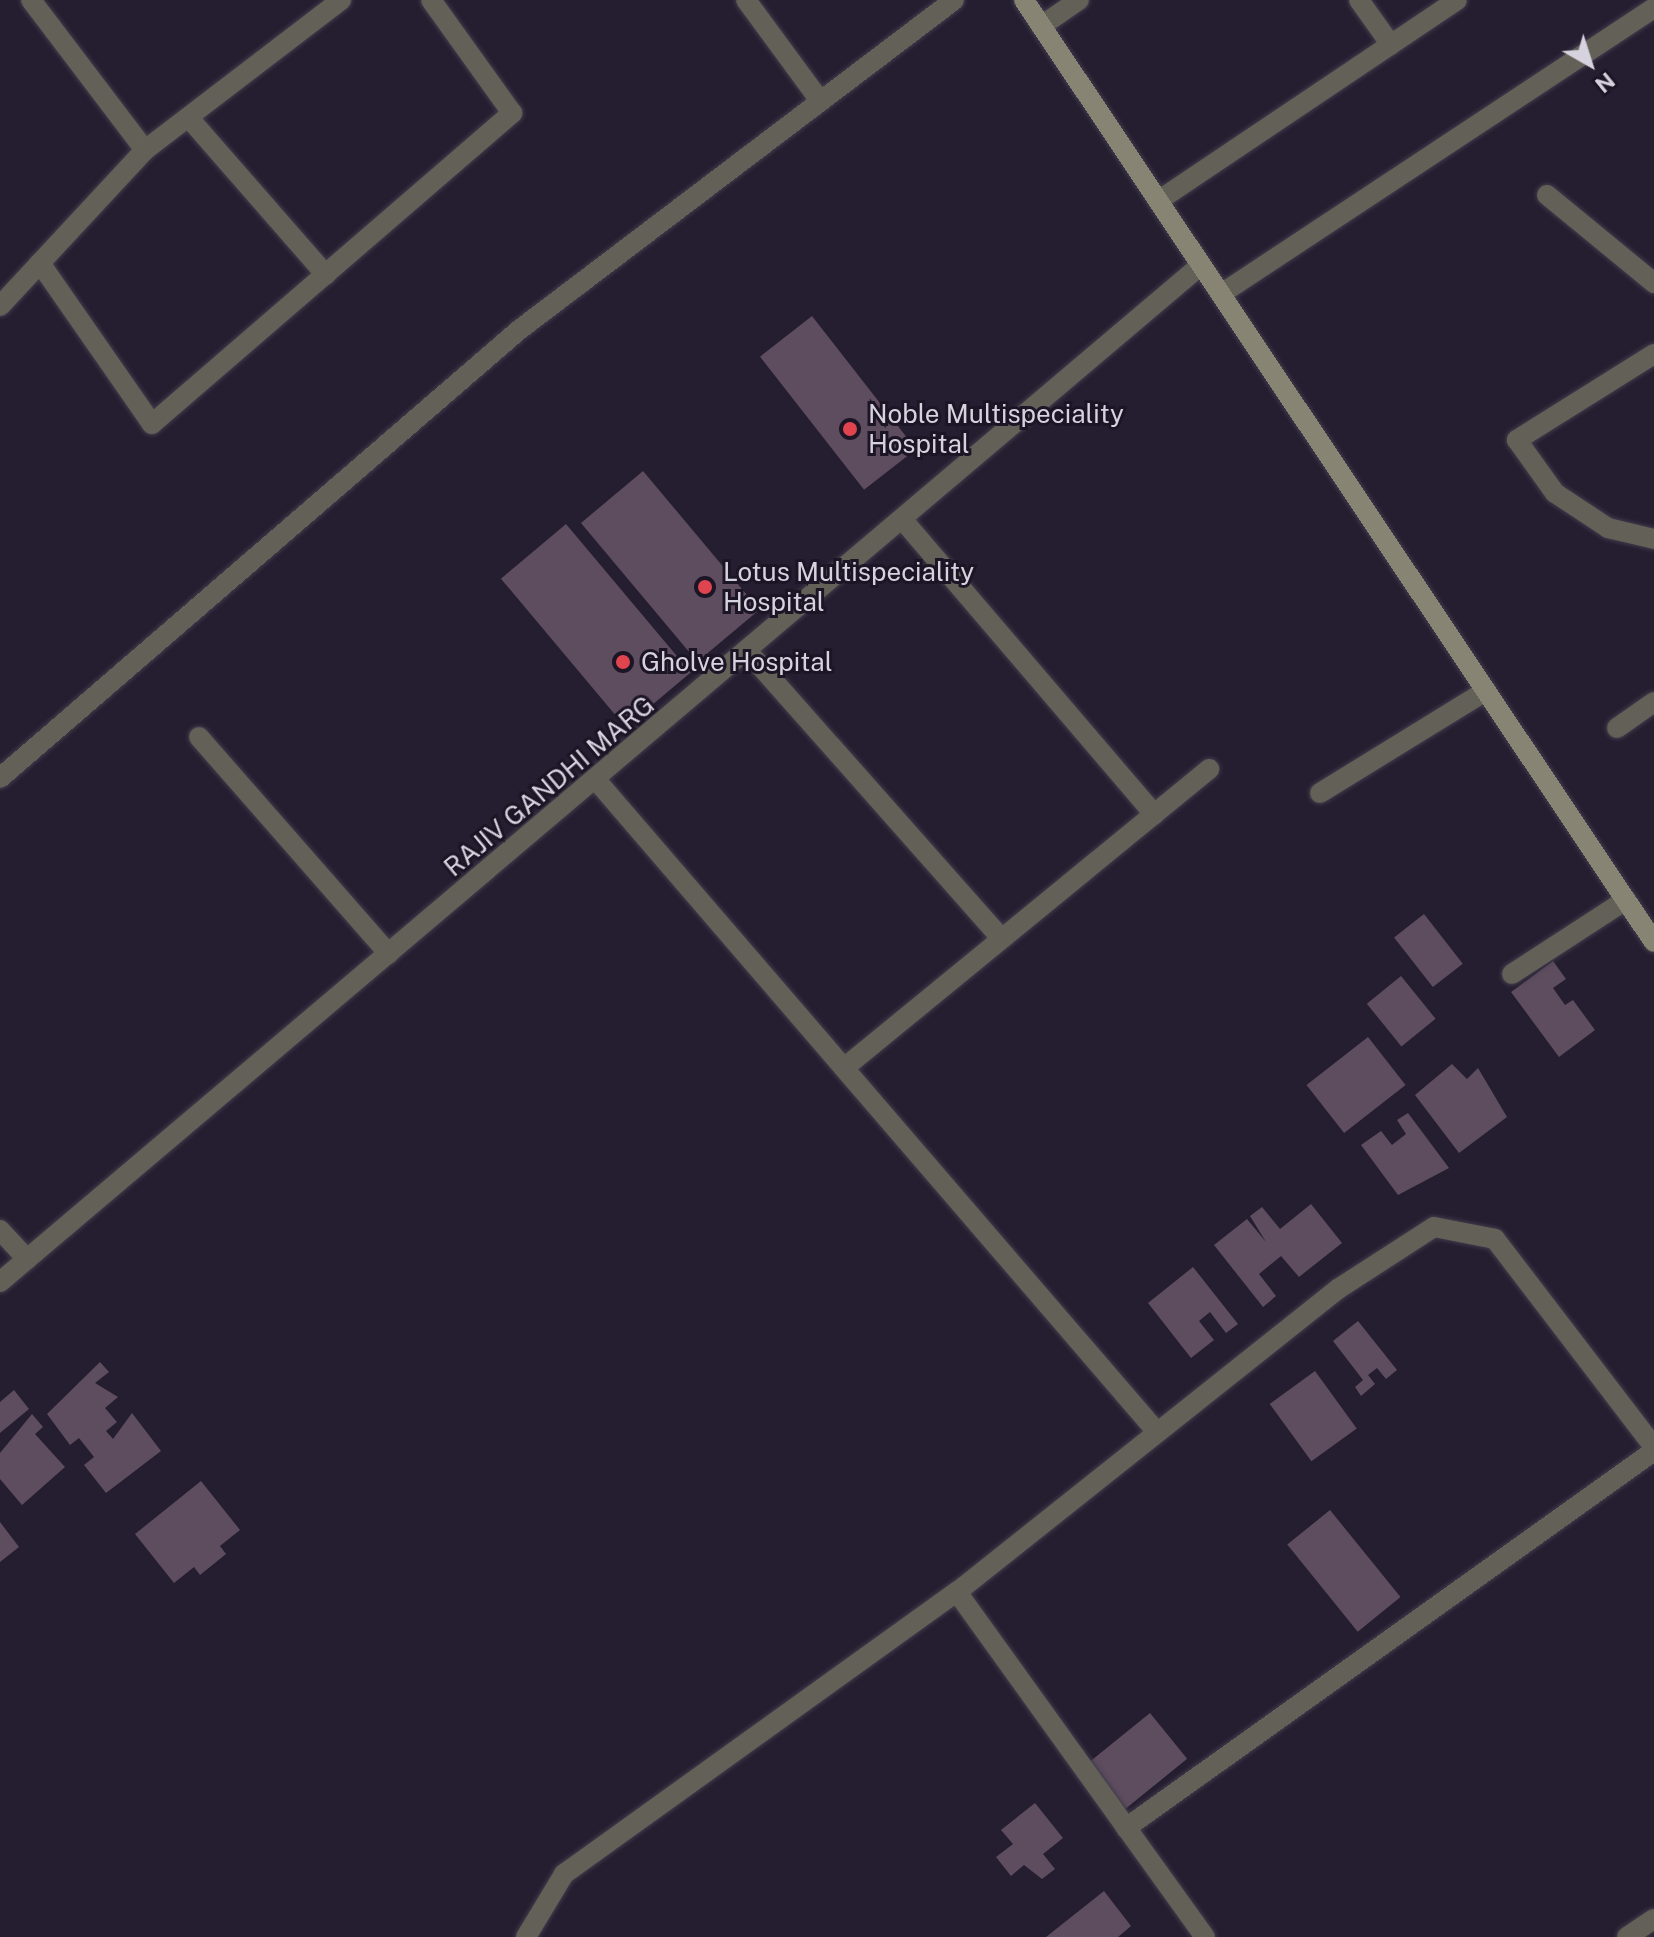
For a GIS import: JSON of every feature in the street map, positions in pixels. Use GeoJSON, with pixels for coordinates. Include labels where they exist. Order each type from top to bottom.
{"type":"FeatureCollection","features":[{"type":"Feature","properties":{"kind":"street"},"geometry":{"type":"LineString","coordinates":[[31,0],[145,150]]}},
{"type":"Feature","properties":{"kind":"street"},"geometry":{"type":"LineString","coordinates":[[0,306],[145,150],[341,0]]}},
{"type":"Feature","properties":{"kind":"street"},"geometry":{"type":"LineString","coordinates":[[40,263],[152,424],[512,113],[431,0]]}},
{"type":"Feature","properties":{"kind":"street"},"geometry":{"type":"LineString","coordinates":[[746,0],[818,98]]}},
{"type":"Feature","properties":{"kind":"street"},"geometry":{"type":"LineString","coordinates":[[0,778],[519,330],[818,98],[954,0]]}},
{"type":"Feature","properties":{"kind":"street"},"geometry":{"type":"LineString","coordinates":[[1024,0],[1654,942]]}},
{"type":"Feature","properties":{"kind":"street"},"geometry":{"type":"LineString","coordinates":[[1041,26],[1079,0]]}},
{"type":"Feature","properties":{"kind":"street"},"geometry":{"type":"LineString","coordinates":[[1359,0],[1391,45]]}},
{"type":"Feature","properties":{"kind":"street"},"geometry":{"type":"LineString","coordinates":[[1158,201],[1457,0]]}},
{"type":"Feature","properties":{"kind":"street"},"geometry":{"type":"LineString","coordinates":[[1221,294],[1654,8]]}},
{"type":"Feature","properties":{"kind":"street"},"geometry":{"type":"LineString","coordinates":[[189,118],[326,275]]}},
{"type":"Feature","properties":{"kind":"street"},"geometry":{"type":"LineString","coordinates":[[1547,195],[1654,283]]}},
{"type":"Feature","properties":{"kind":"street","name":"RAJIV GANDHI MARG"},"geometry":{"type":"LineString","coordinates":[[0,1282],[597,781],[1201,265]]}},
{"type":"Feature","properties":{"kind":"street"},"geometry":{"type":"LineString","coordinates":[[1654,354],[1517,440],[1555,493],[1608,528],[1654,539]]}},
{"type":"Feature","properties":{"kind":"street"},"geometry":{"type":"LineString","coordinates":[[903,520],[1154,814]]}},
{"type":"Feature","properties":{"kind":"street"},"geometry":{"type":"LineString","coordinates":[[748,652],[1002,939]]}},
{"type":"Feature","properties":{"kind":"street"},"geometry":{"type":"LineString","coordinates":[[1320,793],[1486,691]]}},
{"type":"Feature","properties":{"kind":"street"},"geometry":{"type":"LineString","coordinates":[[1617,728],[1654,702]]}},
{"type":"Feature","properties":{"kind":"street"},"geometry":{"type":"LineString","coordinates":[[199,737],[389,954]]}},
{"type":"Feature","properties":{"kind":"street"},"geometry":{"type":"LineString","coordinates":[[844,1068],[1209,769]]}},
{"type":"Feature","properties":{"kind":"street"},"geometry":{"type":"LineString","coordinates":[[597,781],[1157,1432]]}},
{"type":"Feature","properties":{"kind":"street"},"geometry":{"type":"LineString","coordinates":[[1512,974],[1626,900]]}},
{"type":"Feature","properties":{"kind":"street"},"geometry":{"type":"LineString","coordinates":[[526,1937],[564,1874],[957,1592],[1338,1289],[1434,1227],[1495,1239],[1654,1449],[1126,1828]]}},
{"type":"Feature","properties":{"kind":"street"},"geometry":{"type":"LineString","coordinates":[[0,1230],[27,1259]]}},
{"type":"Feature","properties":{"kind":"street"},"geometry":{"type":"LineString","coordinates":[[957,1592],[1205,1937]]}},
{"type":"Feature","properties":{"kind":"street"},"geometry":{"type":"LineString","coordinates":[[1627,1937],[1654,1919]]}},
{"type":"Feature","properties":{"kind":"building"},"geometry":{"type":"Polygon","coordinates":[[[812,316],[916,449],[864,490],[760,357],[812,316]]]}},
{"type":"Feature","properties":{"kind":"building"},"geometry":{"type":"Polygon","coordinates":[[[643,471],[759,610],[697,662],[581,523],[643,471]]]}},
{"type":"Feature","properties":{"kind":"building"},"geometry":{"type":"Polygon","coordinates":[[[566,524],[691,673],[626,727],[501,579],[566,524]]]}},
{"type":"Feature","properties":{"kind":"building"},"geometry":{"type":"Polygon","coordinates":[[[1424,914],[1463,964],[1433,987],[1394,937],[1424,914]]]}},
{"type":"Feature","properties":{"kind":"building"},"geometry":{"type":"Polygon","coordinates":[[[1553,961],[1566,979],[1553,988],[1565,1005],[1573,1000],[1595,1030],[1559,1057],[1511,992],[1553,961]]]}},
{"type":"Feature","properties":{"kind":"building"},"geometry":{"type":"Polygon","coordinates":[[[1401,976],[1436,1019],[1401,1046],[1367,1004],[1401,976]]]}},
{"type":"Feature","properties":{"kind":"building"},"geometry":{"type":"Polygon","coordinates":[[[1368,1037],[1406,1085],[1344,1133],[1307,1085],[1368,1037]]]}},
{"type":"Feature","properties":{"kind":"building"},"geometry":{"type":"Polygon","coordinates":[[[1452,1064],[1467,1079],[1478,1068],[1507,1117],[1459,1153],[1415,1095],[1452,1064]]]}},
{"type":"Feature","properties":{"kind":"building"},"geometry":{"type":"Polygon","coordinates":[[[1408,1113],[1449,1168],[1398,1195],[1361,1145],[1381,1131],[1392,1145],[1406,1134],[1397,1120],[1408,1113]]]}},
{"type":"Feature","properties":{"kind":"building"},"geometry":{"type":"Polygon","coordinates":[[[1311,1204],[1342,1243],[1299,1277],[1281,1256],[1259,1274],[1276,1296],[1263,1307],[1214,1245],[1247,1219],[1266,1242],[1250,1216],[1262,1207],[1280,1229],[1311,1204]]]}},
{"type":"Feature","properties":{"kind":"building"},"geometry":{"type":"Polygon","coordinates":[[[1193,1267],[1238,1324],[1226,1333],[1210,1312],[1199,1321],[1214,1340],[1191,1358],[1148,1303],[1193,1267]]]}},
{"type":"Feature","properties":{"kind":"building"},"geometry":{"type":"Polygon","coordinates":[[[1358,1321],[1397,1370],[1386,1379],[1377,1368],[1368,1375],[1375,1384],[1361,1396],[1355,1387],[1363,1380],[1333,1341],[1358,1321]]]}},
{"type":"Feature","properties":{"kind":"building"},"geometry":{"type":"Polygon","coordinates":[[[100,1362],[109,1372],[95,1383],[118,1397],[105,1408],[117,1422],[106,1431],[113,1439],[132,1413],[161,1451],[106,1493],[84,1465],[94,1457],[79,1438],[70,1445],[47,1414],[100,1362]]]}},
{"type":"Feature","properties":{"kind":"building"},"geometry":{"type":"Polygon","coordinates":[[[1315,1371],[1357,1428],[1311,1461],[1270,1404],[1315,1371]]]}},
{"type":"Feature","properties":{"kind":"building"},"geometry":{"type":"Polygon","coordinates":[[[14,1390],[29,1409],[0,1433],[0,1402],[14,1390]]]}},
{"type":"Feature","properties":{"kind":"building"},"geometry":{"type":"Polygon","coordinates":[[[32,1414],[43,1427],[35,1434],[65,1467],[22,1505],[0,1479],[0,1453],[32,1414]]]}},
{"type":"Feature","properties":{"kind":"building"},"geometry":{"type":"Polygon","coordinates":[[[201,1481],[240,1530],[220,1546],[226,1554],[200,1575],[194,1567],[174,1583],[135,1534],[201,1481]]]}},
{"type":"Feature","properties":{"kind":"building"},"geometry":{"type":"Polygon","coordinates":[[[1330,1510],[1400,1597],[1358,1632],[1287,1545],[1330,1510]]]}},
{"type":"Feature","properties":{"kind":"building"},"geometry":{"type":"Polygon","coordinates":[[[0,1522],[19,1547],[0,1562],[0,1522]]]}},
{"type":"Feature","properties":{"kind":"building"},"geometry":{"type":"Polygon","coordinates":[[[1150,1713],[1187,1759],[1125,1809],[1088,1763],[1150,1713]]]}},
{"type":"Feature","properties":{"kind":"building"},"geometry":{"type":"Polygon","coordinates":[[[1035,1803],[1063,1838],[1043,1854],[1055,1869],[1042,1879],[1024,1865],[1011,1876],[996,1857],[1013,1844],[1001,1830],[1035,1803]]]}},
{"type":"Feature","properties":{"kind":"building"},"geometry":{"type":"Polygon","coordinates":[[[1104,1891],[1131,1926],[1118,1937],[1046,1937],[1104,1891]]]}},
{"type":"Feature","properties":{"kind":"place","name":"Noble Multispeciality Hospital"},"geometry":{"type":"Point","coordinates":[850,429]}},
{"type":"Feature","properties":{"kind":"place","name":"Lotus Multispeciality Hospital"},"geometry":{"type":"Point","coordinates":[705,587]}},
{"type":"Feature","properties":{"kind":"place","name":"Gholve Hospital"},"geometry":{"type":"Point","coordinates":[623,662]}}]}
